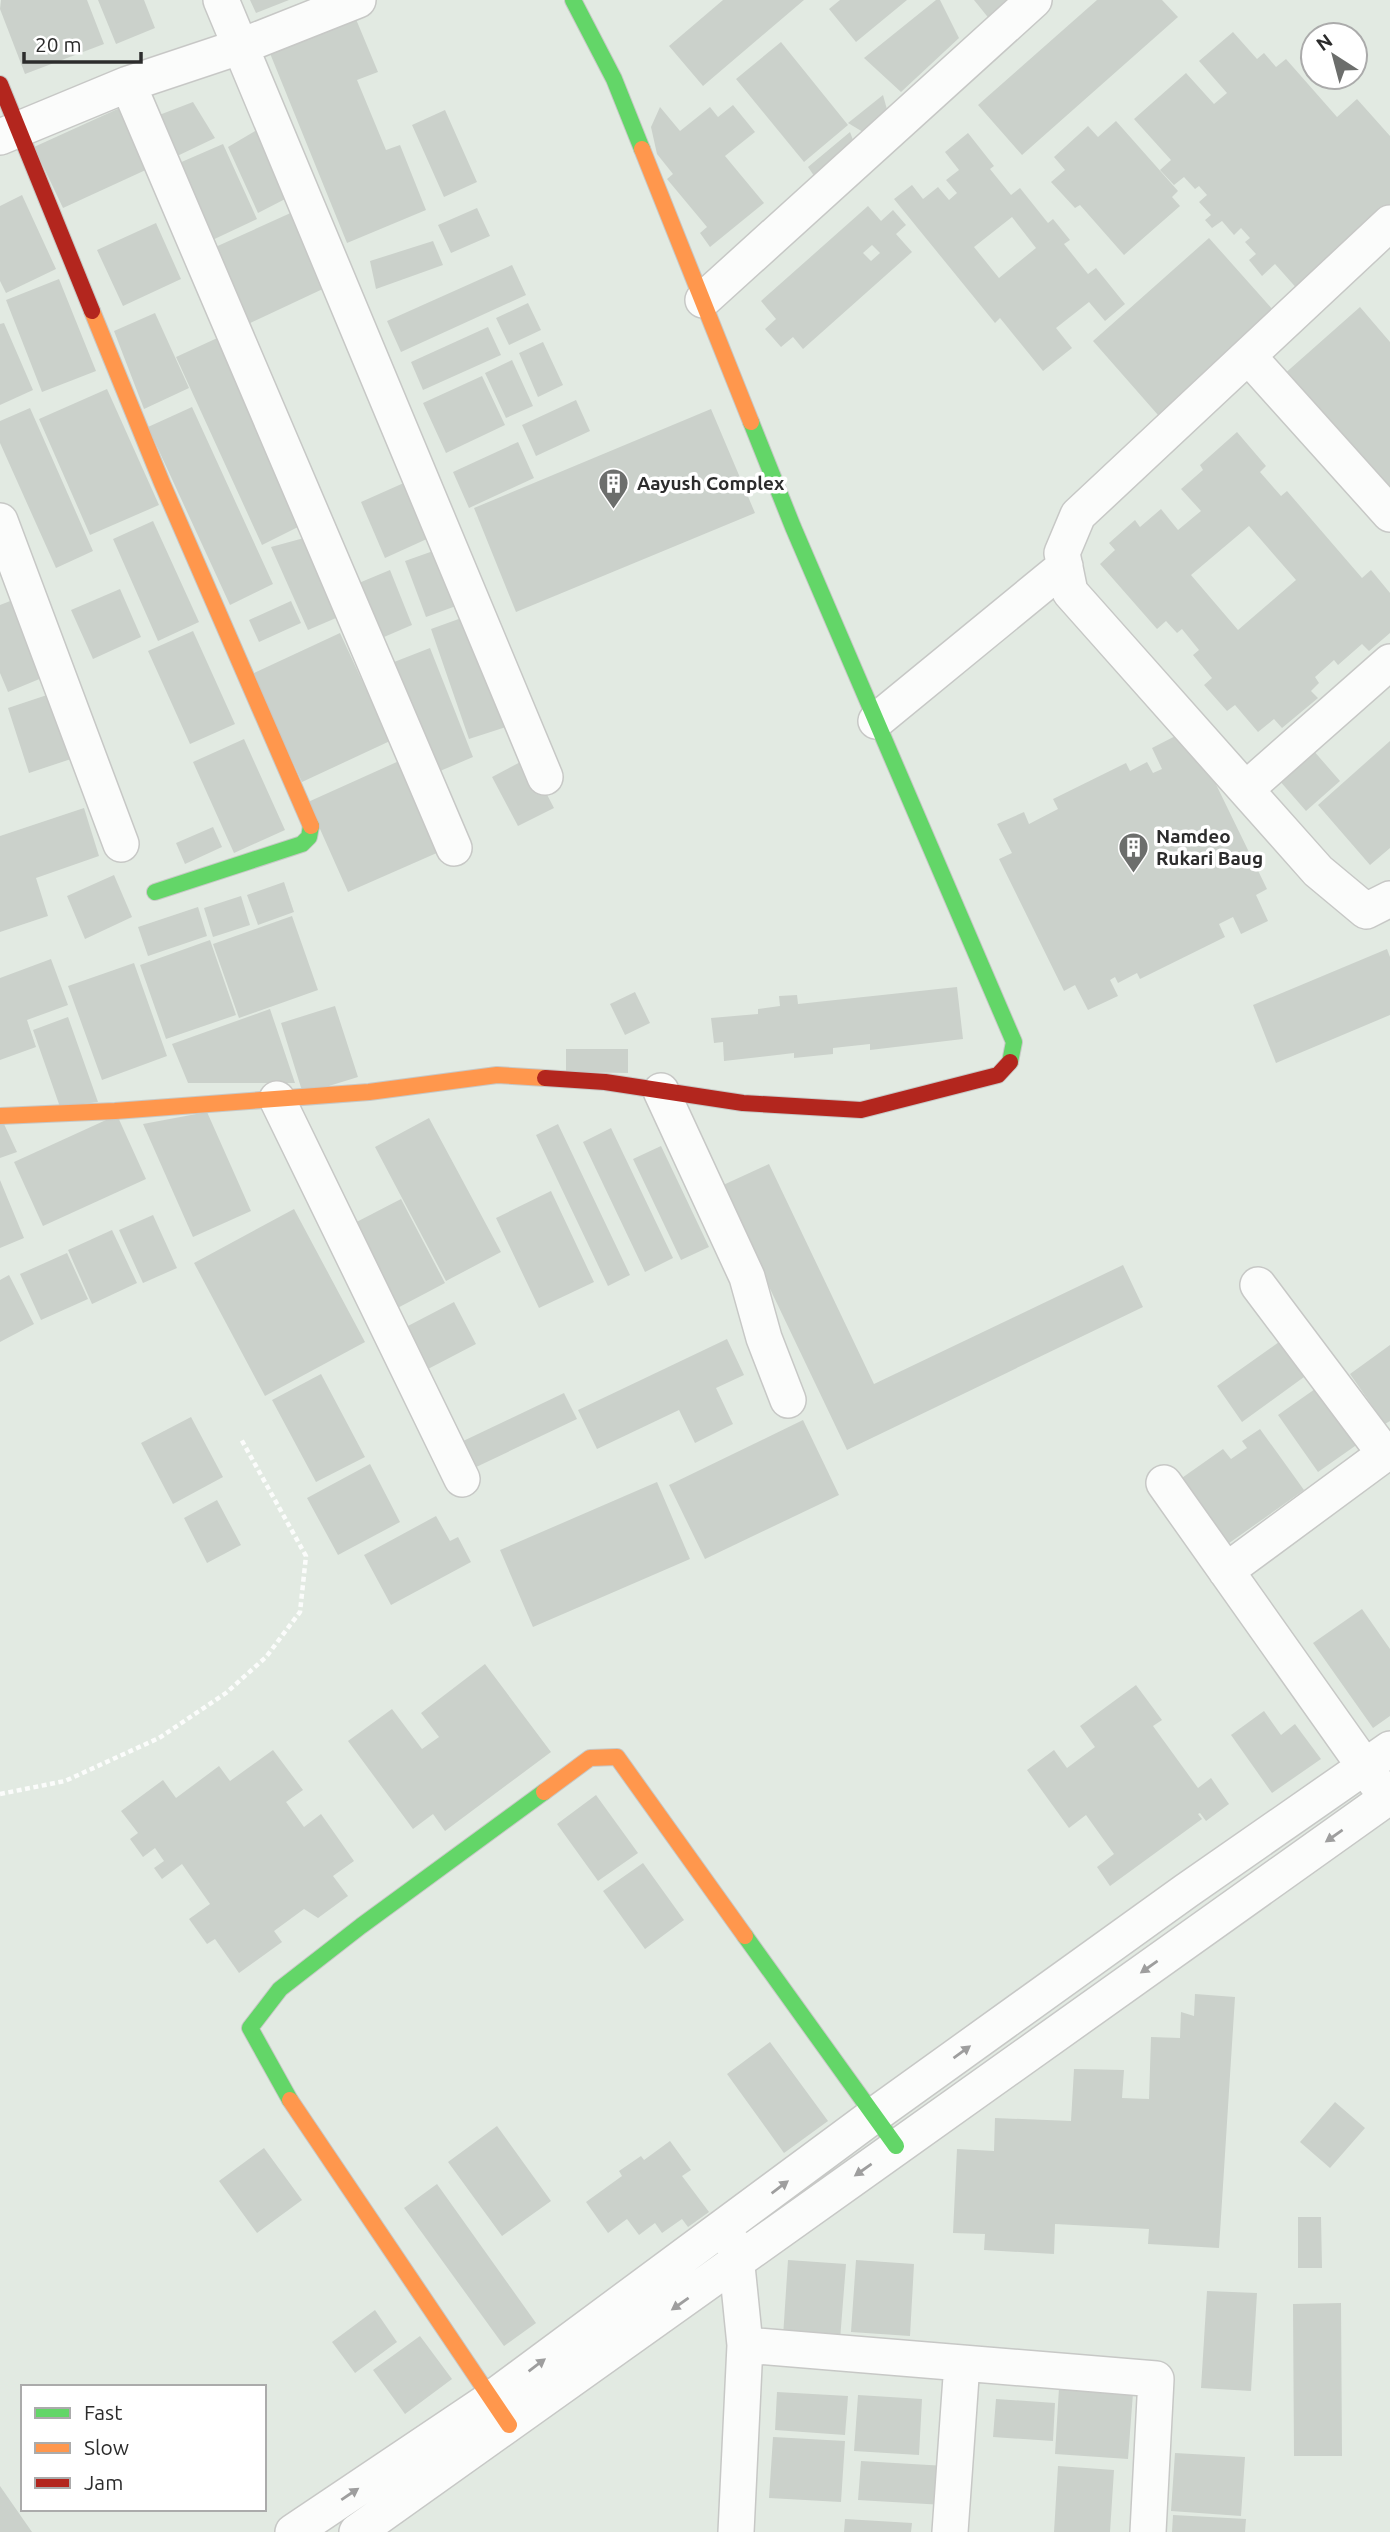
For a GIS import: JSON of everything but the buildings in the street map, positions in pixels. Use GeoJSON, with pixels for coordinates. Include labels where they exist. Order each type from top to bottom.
{"type":"FeatureCollection","features":[{"type":"Feature","properties":{"kind":"street"},"geometry":{"type":"LineString","coordinates":[[221,0],[545,777]]}},
{"type":"Feature","properties":{"kind":"street"},"geometry":{"type":"LineString","coordinates":[[9,134],[128,84],[242,46],[358,0]]}},
{"type":"Feature","properties":{"kind":"street"},"geometry":{"type":"LineString","coordinates":[[0,1116],[115,1111],[369,1092],[497,1075],[604,1082],[743,1103],[861,1110],[998,1075],[1012,1061],[1014,1042],[793,527],[614,79],[573,0]]}},
{"type":"Feature","properties":{"kind":"street"},"geometry":{"type":"LineString","coordinates":[[703,300],[1034,0]]}},
{"type":"Feature","properties":{"kind":"street"},"geometry":{"type":"LineString","coordinates":[[0,83],[9,134],[311,827],[311,834],[302,844],[155,892]]}},
{"type":"Feature","properties":{"kind":"street"},"geometry":{"type":"LineString","coordinates":[[128,84],[454,848]]}},
{"type":"Feature","properties":{"kind":"street"},"geometry":{"type":"LineString","coordinates":[[1390,223],[1078,515],[1062,553],[1070,592],[1318,871],[1366,911],[1390,899]]}},
{"type":"Feature","properties":{"kind":"street"},"geometry":{"type":"LineString","coordinates":[[1248,356],[1390,514]]}},
{"type":"Feature","properties":{"kind":"street"},"geometry":{"type":"LineString","coordinates":[[0,521],[121,844]]}},
{"type":"Feature","properties":{"kind":"street"},"geometry":{"type":"LineString","coordinates":[[876,721],[1065,566]]}},
{"type":"Feature","properties":{"kind":"street"},"geometry":{"type":"LineString","coordinates":[[1246,789],[1390,662]]}},
{"type":"Feature","properties":{"kind":"street"},"geometry":{"type":"LineString","coordinates":[[661,1091],[747,1277],[764,1338],[788,1400]]}},
{"type":"Feature","properties":{"kind":"street"},"geometry":{"type":"LineString","coordinates":[[277,1099],[462,1479]]}},
{"type":"Feature","properties":{"kind":"street"},"geometry":{"type":"LineString","coordinates":[[1226,1571],[1387,1452],[1258,1285]]}},
{"type":"Feature","properties":{"kind":"street"},"geometry":{"type":"LineString","coordinates":[[293,2532],[500,2412],[737,2263],[896,2146],[1388,1798],[1377,1758],[1226,1571],[1164,1483]]}},
{"type":"Feature","properties":{"kind":"street"},"geometry":{"type":"LineString","coordinates":[[500,2412],[292,2104],[250,2028],[280,1989],[590,1758],[617,1757],[896,2146]]}},
{"type":"Feature","properties":{"kind":"street"},"geometry":{"type":"LineString","coordinates":[[357,2532],[733,2222],[873,2116],[1165,1906],[1377,1758]]}},
{"type":"Feature","properties":{"kind":"street"},"geometry":{"type":"LineString","coordinates":[[733,2222],[745,2345],[736,2532]]}},
{"type":"Feature","properties":{"kind":"street"},"geometry":{"type":"LineString","coordinates":[[745,2345],[1156,2379],[1148,2532]]}},
{"type":"Feature","properties":{"kind":"street"},"geometry":{"type":"LineString","coordinates":[[950,2532],[962,2363]]}},
{"type":"Feature","properties":{"kind":"path"},"geometry":{"type":"LineString","coordinates":[[0,1794],[65,1781],[159,1738],[226,1693],[266,1657],[300,1612],[306,1556],[241,1439]]}},
{"type":"Feature","properties":{"kind":"traffic: fast"},"geometry":{"type":"LineString","coordinates":[[573,0],[614,79],[642,149]]}},
{"type":"Feature","properties":{"kind":"traffic: fast"},"geometry":{"type":"LineString","coordinates":[[751,422],[793,527],[1014,1042],[1010,1062]]}},
{"type":"Feature","properties":{"kind":"traffic: fast"},"geometry":{"type":"LineString","coordinates":[[155,892],[302,844],[309,837],[311,826]]}},
{"type":"Feature","properties":{"kind":"traffic: fast"},"geometry":{"type":"LineString","coordinates":[[290,2100],[250,2028],[280,1989],[544,1792]]}},
{"type":"Feature","properties":{"kind":"traffic: fast"},"geometry":{"type":"LineString","coordinates":[[745,1936],[896,2146]]}},
{"type":"Feature","properties":{"kind":"traffic: slow"},"geometry":{"type":"LineString","coordinates":[[642,149],[751,422]]}},
{"type":"Feature","properties":{"kind":"traffic: slow"},"geometry":{"type":"LineString","coordinates":[[92,311],[162,483],[311,826]]}},
{"type":"Feature","properties":{"kind":"traffic: slow"},"geometry":{"type":"LineString","coordinates":[[0,1116],[115,1111],[369,1092],[497,1075],[545,1078]]}},
{"type":"Feature","properties":{"kind":"traffic: slow"},"geometry":{"type":"LineString","coordinates":[[544,1792],[590,1758],[617,1757],[745,1936]]}},
{"type":"Feature","properties":{"kind":"traffic: slow"},"geometry":{"type":"LineString","coordinates":[[290,2100],[509,2425]]}},
{"type":"Feature","properties":{"kind":"traffic: jam"},"geometry":{"type":"LineString","coordinates":[[0,84],[92,311]]}},
{"type":"Feature","properties":{"kind":"traffic: jam"},"geometry":{"type":"LineString","coordinates":[[545,1078],[605,1082],[743,1103],[861,1110],[998,1075],[1010,1062]]}},
{"type":"Feature","properties":{"kind":"place","name":"Aayush Complex"},"geometry":{"type":"Point","coordinates":[614,510]}},
{"type":"Feature","properties":{"kind":"place","name":"Namdeo Rukari Baug"},"geometry":{"type":"Point","coordinates":[1133,874]}}]}
